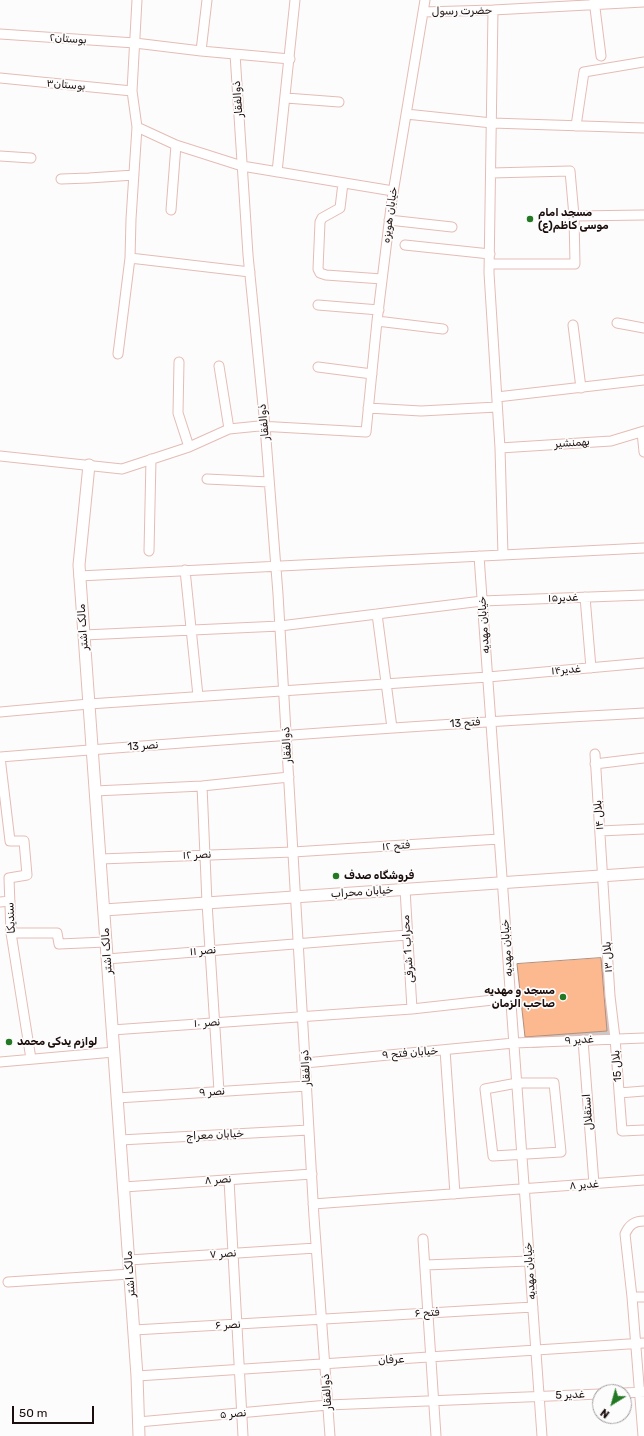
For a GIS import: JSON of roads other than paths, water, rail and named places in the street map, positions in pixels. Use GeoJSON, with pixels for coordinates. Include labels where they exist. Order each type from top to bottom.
{"type":"FeatureCollection","features":[{"type":"Feature","properties":{"kind":"street"},"geometry":{"type":"LineString","coordinates":[[118,354],[130,258],[137,127],[132,91],[137,0]]}},
{"type":"Feature","properties":{"kind":"street"},"geometry":{"type":"LineString","coordinates":[[201,51],[207,0]]}},
{"type":"Feature","properties":{"kind":"street"},"geometry":{"type":"LineString","coordinates":[[277,172],[296,0]]}},
{"type":"Feature","properties":{"kind":"street","name":"خیابان هویزه"},"geometry":{"type":"LineString","coordinates":[[265,426],[366,432],[389,220],[425,0]]}},
{"type":"Feature","properties":{"kind":"street"},"geometry":{"type":"LineString","coordinates":[[594,2],[601,56]]}},
{"type":"Feature","properties":{"kind":"street","name":"حضرت رسول"},"geometry":{"type":"LineString","coordinates":[[423,12],[493,10],[538,4],[638,2]]}},
{"type":"Feature","properties":{"kind":"street"},"geometry":{"type":"LineString","coordinates":[[493,10],[490,302],[500,448],[503,555]]}},
{"type":"Feature","properties":{"kind":"street","name":"بوستان۲"},"geometry":{"type":"LineString","coordinates":[[0,34],[135,43],[290,59]]}},
{"type":"Feature","properties":{"kind":"street","name":"ذوالفقار"},"geometry":{"type":"LineString","coordinates":[[234,54],[250,272],[265,426],[276,566],[313,1204],[330,1436]]}},
{"type":"Feature","properties":{"kind":"street"},"geometry":{"type":"LineString","coordinates":[[576,126],[584,72],[644,62]]}},
{"type":"Feature","properties":{"kind":"street","name":"بوستان۳"},"geometry":{"type":"LineString","coordinates":[[0,78],[132,91]]}},
{"type":"Feature","properties":{"kind":"street"},"geometry":{"type":"LineString","coordinates":[[286,98],[339,102]]}},
{"type":"Feature","properties":{"kind":"street"},"geometry":{"type":"LineString","coordinates":[[406,114],[492,123],[644,128]]}},
{"type":"Feature","properties":{"kind":"street"},"geometry":{"type":"LineString","coordinates":[[137,127],[176,145],[242,166],[393,191]]}},
{"type":"Feature","properties":{"kind":"street"},"geometry":{"type":"LineString","coordinates":[[171,210],[176,145]]}},
{"type":"Feature","properties":{"kind":"street"},"geometry":{"type":"LineString","coordinates":[[0,156],[31,158]]}},
{"type":"Feature","properties":{"kind":"street"},"geometry":{"type":"LineString","coordinates":[[490,264],[575,264],[574,216],[570,171],[491,173]]}},
{"type":"Feature","properties":{"kind":"street"},"geometry":{"type":"LineString","coordinates":[[61,179],[134,175]]}},
{"type":"Feature","properties":{"kind":"street"},"geometry":{"type":"LineString","coordinates":[[342,183],[340,208],[322,218],[320,222],[318,269],[320,273],[326,275],[382,279]]}},
{"type":"Feature","properties":{"kind":"street"},"geometry":{"type":"LineString","coordinates":[[574,216],[644,216]]}},
{"type":"Feature","properties":{"kind":"street"},"geometry":{"type":"LineString","coordinates":[[389,220],[452,227]]}},
{"type":"Feature","properties":{"kind":"street"},"geometry":{"type":"LineString","coordinates":[[405,245],[490,254]]}},
{"type":"Feature","properties":{"kind":"street"},"geometry":{"type":"LineString","coordinates":[[130,258],[250,272]]}},
{"type":"Feature","properties":{"kind":"street"},"geometry":{"type":"LineString","coordinates":[[318,305],[379,310]]}},
{"type":"Feature","properties":{"kind":"street"},"geometry":{"type":"LineString","coordinates":[[377,321],[443,329]]}},
{"type":"Feature","properties":{"kind":"street"},"geometry":{"type":"LineString","coordinates":[[617,323],[644,328]]}},
{"type":"Feature","properties":{"kind":"street"},"geometry":{"type":"LineString","coordinates":[[573,325],[581,388]]}},
{"type":"Feature","properties":{"kind":"street"},"geometry":{"type":"LineString","coordinates":[[179,362],[178,413],[189,447]]}},
{"type":"Feature","properties":{"kind":"street"},"geometry":{"type":"LineString","coordinates":[[220,366],[229,429]]}},
{"type":"Feature","properties":{"kind":"street"},"geometry":{"type":"LineString","coordinates":[[318,367],[372,374]]}},
{"type":"Feature","properties":{"kind":"street"},"geometry":{"type":"LineString","coordinates":[[497,397],[644,380]]}},
{"type":"Feature","properties":{"kind":"street"},"geometry":{"type":"LineString","coordinates":[[368,408],[421,411],[497,407]]}},
{"type":"Feature","properties":{"kind":"street"},"geometry":{"type":"LineString","coordinates":[[0,456],[122,469],[189,447],[229,429],[265,426]]}},
{"type":"Feature","properties":{"kind":"street"},"geometry":{"type":"LineString","coordinates":[[643,432],[644,452]]}},
{"type":"Feature","properties":{"kind":"street","name":"بهمنشیر"},"geometry":{"type":"LineString","coordinates":[[500,448],[612,441],[643,432]]}},
{"type":"Feature","properties":{"kind":"street"},"geometry":{"type":"LineString","coordinates":[[149,551],[151,459]]}},
{"type":"Feature","properties":{"kind":"street","name":"مالک اشتر"},"geometry":{"type":"LineString","coordinates":[[89,466],[79,576],[134,1330],[139,1436]]}},
{"type":"Feature","properties":{"kind":"street"},"geometry":{"type":"LineString","coordinates":[[207,480],[269,482]]}},
{"type":"Feature","properties":{"kind":"street"},"geometry":{"type":"LineString","coordinates":[[79,576],[644,548]]}},
{"type":"Feature","properties":{"kind":"street","name":"خیابان مهدیه"},"geometry":{"type":"LineString","coordinates":[[479,556],[542,1436]]}},
{"type":"Feature","properties":{"kind":"street"},"geometry":{"type":"LineString","coordinates":[[185,570],[198,696]]}},
{"type":"Feature","properties":{"kind":"street","name":"غدیر۱۵"},"geometry":{"type":"LineString","coordinates":[[84,635],[280,626],[482,601],[644,595]]}},
{"type":"Feature","properties":{"kind":"street"},"geometry":{"type":"LineString","coordinates":[[585,597],[591,668]]}},
{"type":"Feature","properties":{"kind":"street"},"geometry":{"type":"LineString","coordinates":[[377,614],[392,728]]}},
{"type":"Feature","properties":{"kind":"street","name":"غدیر۱۴"},"geometry":{"type":"LineString","coordinates":[[89,704],[488,676],[644,663]]}},
{"type":"Feature","properties":{"kind":"street"},"geometry":{"type":"LineString","coordinates":[[0,712],[89,704]]}},
{"type":"Feature","properties":{"kind":"street","name":"فتح 13"},"geometry":{"type":"LineString","coordinates":[[286,735],[491,721],[644,713]]}},
{"type":"Feature","properties":{"kind":"street","name":"نصر 13"},"geometry":{"type":"LineString","coordinates":[[0,757],[286,735]]}},
{"type":"Feature","properties":{"kind":"street","name":"بلال ۱۴"},"geometry":{"type":"LineString","coordinates":[[594,754],[603,876]]}},
{"type":"Feature","properties":{"kind":"street","name":"سندیکا"},"geometry":{"type":"LineString","coordinates":[[0,757],[10,841],[24,841],[27,875],[9,878],[12,934],[31,1059]]}},
{"type":"Feature","properties":{"kind":"street"},"geometry":{"type":"LineString","coordinates":[[595,764],[644,758]]}},
{"type":"Feature","properties":{"kind":"street"},"geometry":{"type":"LineString","coordinates":[[95,790],[202,786],[289,777]]}},
{"type":"Feature","properties":{"kind":"street"},"geometry":{"type":"LineString","coordinates":[[202,786],[207,903],[219,1091]]}},
{"type":"Feature","properties":{"kind":"street"},"geometry":{"type":"LineString","coordinates":[[600,832],[644,829]]}},
{"type":"Feature","properties":{"kind":"street","name":"فتح ۱۲"},"geometry":{"type":"LineString","coordinates":[[293,852],[499,839]]}},
{"type":"Feature","properties":{"kind":"street","name":"نصر ۱۲"},"geometry":{"type":"LineString","coordinates":[[100,858],[293,852]]}},
{"type":"Feature","properties":{"kind":"street","name":"خیابان محراب"},"geometry":{"type":"LineString","coordinates":[[104,910],[644,873]]}},
{"type":"Feature","properties":{"kind":"street","name":"بلال ۱۳"},"geometry":{"type":"LineString","coordinates":[[603,876],[610,996],[615,1038]]}},
{"type":"Feature","properties":{"kind":"street","name":"محراب 1 شرقی"},"geometry":{"type":"LineString","coordinates":[[405,889],[412,1009]]}},
{"type":"Feature","properties":{"kind":"street"},"geometry":{"type":"LineString","coordinates":[[0,902],[10,901]]}},
{"type":"Feature","properties":{"kind":"street"},"geometry":{"type":"LineString","coordinates":[[12,934],[57,933],[58,944],[106,942]]}},
{"type":"Feature","properties":{"kind":"street","name":"نصر ۱۱"},"geometry":{"type":"LineString","coordinates":[[107,959],[408,935]]}},
{"type":"Feature","properties":{"kind":"street","name":"نصر ۱۰"},"geometry":{"type":"LineString","coordinates":[[112,1030],[412,1009],[511,998]]}},
{"type":"Feature","properties":{"kind":"street","name":"بلال 15"},"geometry":{"type":"LineString","coordinates":[[615,1038],[622,1131],[644,1130]]}},
{"type":"Feature","properties":{"kind":"street","name":"غدیر ۹"},"geometry":{"type":"LineString","coordinates":[[514,1043],[644,1038]]}},
{"type":"Feature","properties":{"kind":"street","name":"استقلال"},"geometry":{"type":"LineString","coordinates":[[583,1040],[594,1184]]}},
{"type":"Feature","properties":{"kind":"street","name":"خیابان فتح ۹"},"geometry":{"type":"LineString","coordinates":[[305,1063],[514,1043]]}},
{"type":"Feature","properties":{"kind":"street"},"geometry":{"type":"LineString","coordinates":[[445,1050],[455,1194]]}},
{"type":"Feature","properties":{"kind":"street"},"geometry":{"type":"LineString","coordinates":[[0,1062],[114,1052]]}},
{"type":"Feature","properties":{"kind":"street"},"geometry":{"type":"LineString","coordinates":[[517,1083],[554,1083],[561,1152],[522,1155],[493,1156],[485,1089],[517,1083]]}},
{"type":"Feature","properties":{"kind":"street","name":"نصر ۹"},"geometry":{"type":"LineString","coordinates":[[117,1098],[307,1086]]}},
{"type":"Feature","properties":{"kind":"street"},"geometry":{"type":"LineString","coordinates":[[619,1094],[644,1091]]}},
{"type":"Feature","properties":{"kind":"street","name":"خیابان معراج"},"geometry":{"type":"LineString","coordinates":[[120,1140],[309,1130]]}},
{"type":"Feature","properties":{"kind":"street","name":"نصر ۸"},"geometry":{"type":"LineString","coordinates":[[124,1187],[312,1174]]}},
{"type":"Feature","properties":{"kind":"street"},"geometry":{"type":"LineString","coordinates":[[228,1180],[243,1436]]}},
{"type":"Feature","properties":{"kind":"street","name":"غدیر ۸"},"geometry":{"type":"LineString","coordinates":[[313,1204],[644,1180]]}},
{"type":"Feature","properties":{"kind":"street"},"geometry":{"type":"LineString","coordinates":[[643,1436],[640,1343],[632,1297],[625,1234],[628,1226],[636,1221],[644,1221]]}},
{"type":"Feature","properties":{"kind":"street"},"geometry":{"type":"LineString","coordinates":[[423,1239],[436,1436]]}},
{"type":"Feature","properties":{"kind":"street","name":"نصر ۷"},"geometry":{"type":"LineString","coordinates":[[129,1260],[316,1248]]}},
{"type":"Feature","properties":{"kind":"street"},"geometry":{"type":"LineString","coordinates":[[425,1266],[530,1260]]}},
{"type":"Feature","properties":{"kind":"street"},"geometry":{"type":"LineString","coordinates":[[8,1282],[130,1274]]}},
{"type":"Feature","properties":{"kind":"street"},"geometry":{"type":"LineString","coordinates":[[632,1297],[644,1297]]}},
{"type":"Feature","properties":{"kind":"street","name":"فتح ۶"},"geometry":{"type":"LineString","coordinates":[[321,1319],[533,1306]]}},
{"type":"Feature","properties":{"kind":"street","name":"نصر ۶"},"geometry":{"type":"LineString","coordinates":[[134,1330],[321,1319]]}},
{"type":"Feature","properties":{"kind":"street","name":"عرفان"},"geometry":{"type":"LineString","coordinates":[[137,1376],[640,1343]]}},
{"type":"Feature","properties":{"kind":"street"},"geometry":{"type":"LineString","coordinates":[[632,1393],[642,1392]]}},
{"type":"Feature","properties":{"kind":"street","name":"غدیر 5"},"geometry":{"type":"LineString","coordinates":[[434,1400],[592,1394]]}},
{"type":"Feature","properties":{"kind":"street","name":"نصر ۵"},"geometry":{"type":"LineString","coordinates":[[138,1422],[328,1405],[434,1400]]}},
{"type":"Feature","properties":{"kind":"place","name":"مسجد امام موسی کاظم(ع)"},"geometry":{"type":"Point","coordinates":[530,219]}},
{"type":"Feature","properties":{"kind":"place","name":"فروشگاه صدف"},"geometry":{"type":"Point","coordinates":[336,876]}},
{"type":"Feature","properties":{"kind":"place","name":"مسجد و مهدیه صاحب الزمان"},"geometry":{"type":"Point","coordinates":[563,997]}},
{"type":"Feature","properties":{"kind":"place","name":"لوازم یدکی محمد"},"geometry":{"type":"Point","coordinates":[9,1042]}}]}
